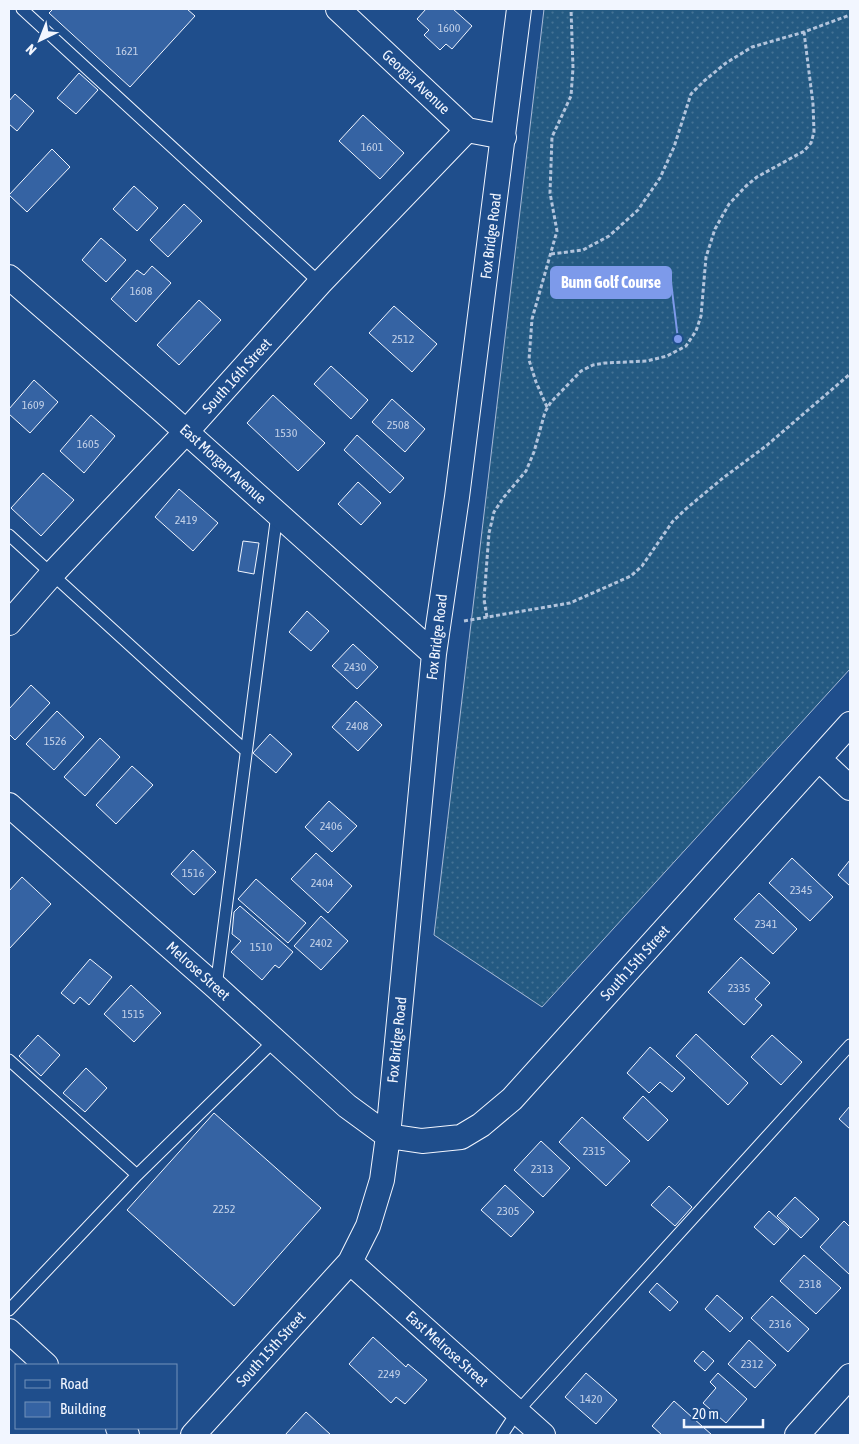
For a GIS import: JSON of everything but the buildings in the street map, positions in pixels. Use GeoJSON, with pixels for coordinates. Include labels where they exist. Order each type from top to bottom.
{"type":"FeatureCollection","features":[{"type":"Feature","properties":{"kind":"street","name":"Georgia Avenue"},"geometry":{"type":"LineString","coordinates":[[338,9],[467,130]]}},
{"type":"Feature","properties":{"kind":"street","name":"Fox Bridge Road"},"geometry":{"type":"LineString","coordinates":[[350,1262],[368,1226],[382,1180],[388,1136],[434,654],[457,497],[520,9]]}},
{"type":"Feature","properties":{"kind":"street","name":"South 16th Street"},"geometry":{"type":"LineString","coordinates":[[9,623],[52,574],[186,432],[320,283],[467,130]]}},
{"type":"Feature","properties":{"kind":"street"},"geometry":{"type":"LineString","coordinates":[[467,130],[504,137]]}},
{"type":"Feature","properties":{"kind":"street","name":"East Morgan Avenue"},"geometry":{"type":"LineString","coordinates":[[9,277],[186,432],[434,654]]}},
{"type":"Feature","properties":{"kind":"street","name":"South 15th Street"},"geometry":{"type":"LineString","coordinates":[[388,1136],[422,1141],[461,1137],[481,1125],[512,1099],[850,724]]}},
{"type":"Feature","properties":{"kind":"street"},"geometry":{"type":"LineString","coordinates":[[819,759],[850,788]]}},
{"type":"Feature","properties":{"kind":"street","name":"Melrose Street"},"geometry":{"type":"LineString","coordinates":[[9,805],[216,987],[347,1106],[388,1136]]}},
{"type":"Feature","properties":{"kind":"street","name":"South 15th Street"},"geometry":{"type":"LineString","coordinates":[[193,1435],[350,1262]]}},
{"type":"Feature","properties":{"kind":"street","name":"East Melrose Street"},"geometry":{"type":"LineString","coordinates":[[350,1262],[543,1435]]}},
{"type":"Feature","properties":{"kind":"street"},"geometry":{"type":"LineString","coordinates":[[9,1331],[45,1364]]}},
{"type":"Feature","properties":{"kind":"street"},"geometry":{"type":"LineString","coordinates":[[797,1435],[850,1376]]}},
{"type":"Feature","properties":{"kind":"lane"},"geometry":{"type":"LineString","coordinates":[[22,9],[320,283]]}},
{"type":"Feature","properties":{"kind":"lane"},"geometry":{"type":"LineString","coordinates":[[216,987],[277,513]]}},
{"type":"Feature","properties":{"kind":"lane"},"geometry":{"type":"LineString","coordinates":[[9,535],[246,751]]}},
{"type":"Feature","properties":{"kind":"lane"},"geometry":{"type":"LineString","coordinates":[[9,1310],[137,1174],[274,1041]]}},
{"type":"Feature","properties":{"kind":"lane"},"geometry":{"type":"LineString","coordinates":[[502,1435],[517,1412],[850,1045]]}},
{"type":"Feature","properties":{"kind":"lane"},"geometry":{"type":"LineString","coordinates":[[9,1060],[137,1174]]}},
{"type":"Feature","properties":{"kind":"path"},"geometry":{"type":"LineString","coordinates":[[547,408],[529,360],[532,319],[557,231],[550,193],[552,137],[571,96],[573,68],[571,9]]}},
{"type":"Feature","properties":{"kind":"path"},"geometry":{"type":"LineString","coordinates":[[551,254],[583,250],[608,236],[638,210],[660,178],[674,147],[691,94],[726,63],[752,47],[804,32],[850,15]]}},
{"type":"Feature","properties":{"kind":"path"},"geometry":{"type":"LineString","coordinates":[[487,617],[484,599],[489,533],[494,512],[504,496],[526,471],[534,452],[547,408],[551,402],[581,371],[593,365],[605,362],[647,361],[667,356],[686,346],[696,331],[701,316],[706,258],[715,229],[729,204],[757,177],[804,151],[810,143],[814,132],[813,104],[804,32]]}},
{"type":"Feature","properties":{"kind":"path"},"geometry":{"type":"LineString","coordinates":[[438,625],[570,603],[631,576],[642,566],[673,521],[687,508],[722,478],[766,446],[850,374]]}},
{"type":"Feature","properties":{"kind":"shaded area"},"geometry":{"type":"Polygon","coordinates":[[[544,9],[850,9],[850,669],[542,1007],[434,935],[544,9]]]}},
{"type":"Feature","properties":{"kind":"place","name":"Bunn Golf Course"},"geometry":{"type":"Point","coordinates":[678,339]}}]}
